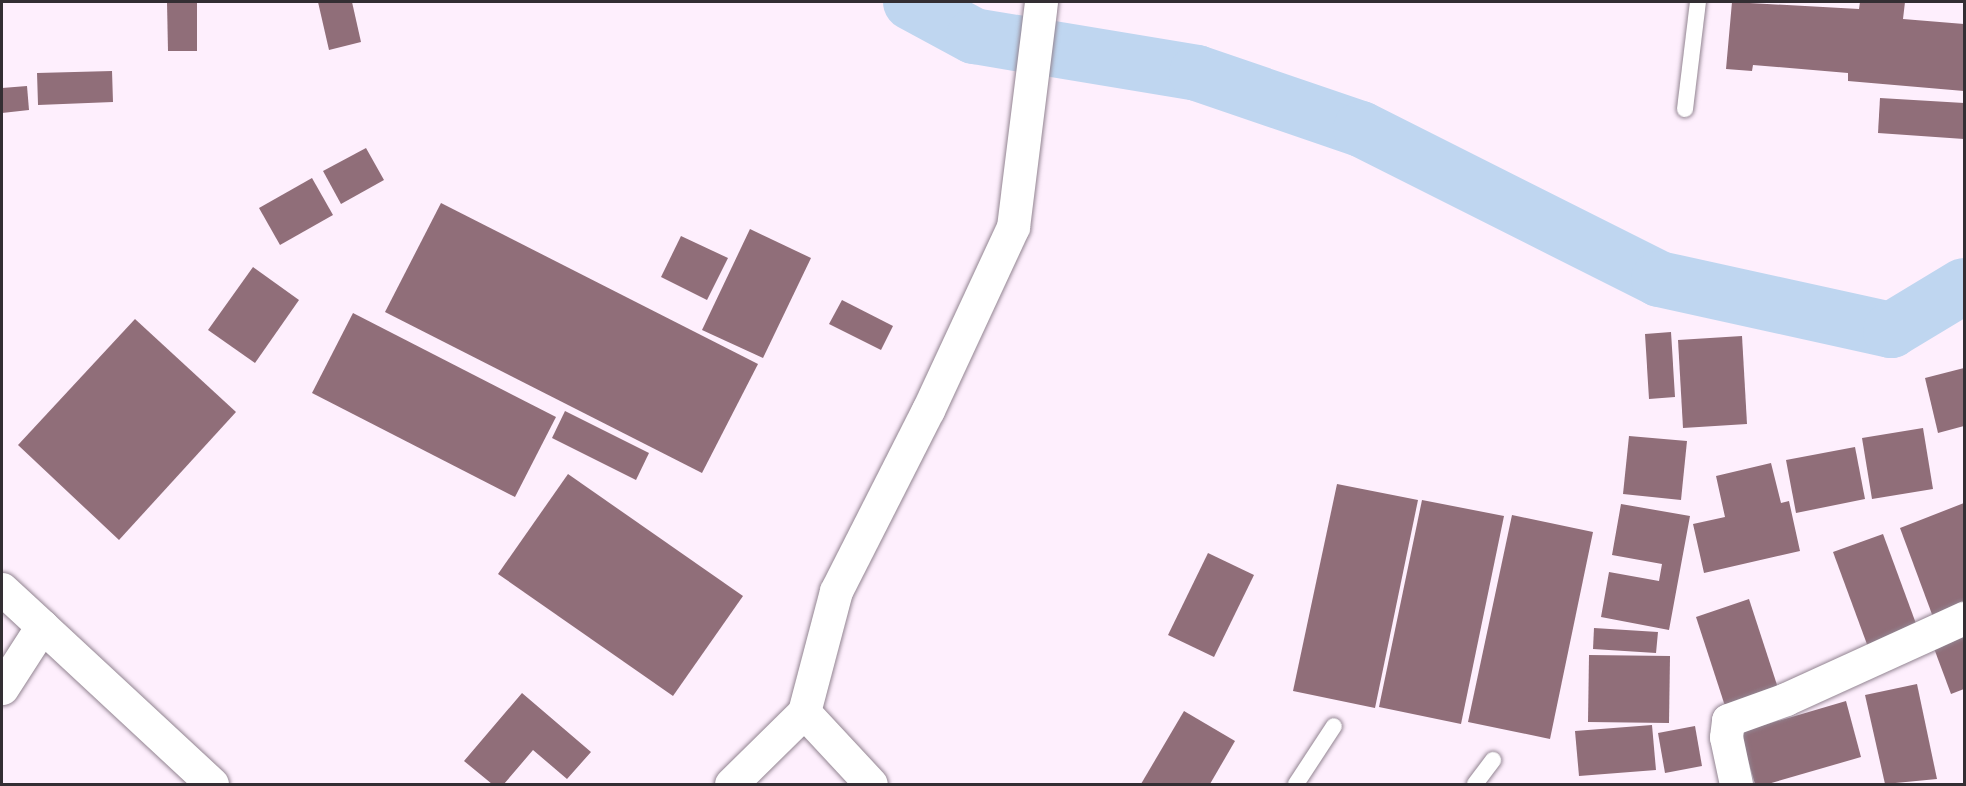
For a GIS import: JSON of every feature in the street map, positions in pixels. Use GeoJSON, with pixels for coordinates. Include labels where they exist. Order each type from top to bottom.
{"type":"FeatureCollection","features":[{"type":"Feature","properties":{"kind":"street"},"geometry":{"type":"LineString","coordinates":[[730,784],[804,712],[836,591],[928,410],[1013,227],[1034,81],[1040,8]]}},
{"type":"Feature","properties":{"kind":"street"},"geometry":{"type":"LineString","coordinates":[[2,589],[212,784]]}},
{"type":"Feature","properties":{"kind":"street"},"geometry":{"type":"LineString","coordinates":[[1736,784],[1726,737],[1728,720],[1786,699],[1965,618]]}},
{"type":"Feature","properties":{"kind":"street"},"geometry":{"type":"LineString","coordinates":[[2,688],[42,627]]}},
{"type":"Feature","properties":{"kind":"street"},"geometry":{"type":"LineString","coordinates":[[804,712],[871,784]]}},
{"type":"Feature","properties":{"kind":"lane"},"geometry":{"type":"LineString","coordinates":[[1685,109],[1698,2]]}},
{"type":"Feature","properties":{"kind":"lane"},"geometry":{"type":"LineString","coordinates":[[1296,784],[1334,726]]}},
{"type":"Feature","properties":{"kind":"lane"},"geometry":{"type":"LineString","coordinates":[[1475,784],[1493,760]]}},
{"type":"Feature","properties":{"kind":"building"},"geometry":{"type":"Polygon","coordinates":[[[167,2],[197,2],[197,51],[168,51],[167,2]]]}},
{"type":"Feature","properties":{"kind":"building"},"geometry":{"type":"Polygon","coordinates":[[[318,2],[352,2],[361,42],[329,50],[318,2]]]}},
{"type":"Feature","properties":{"kind":"building"},"geometry":{"type":"Polygon","coordinates":[[[1732,2],[1859,9],[1860,2],[1905,2],[1903,19],[1964,24],[1964,91],[1848,81],[1848,73],[1753,65],[1752,71],[1726,69],[1732,2]]]}},
{"type":"Feature","properties":{"kind":"building"},"geometry":{"type":"Polygon","coordinates":[[[112,71],[113,102],[38,105],[37,73],[112,71]]]}},
{"type":"Feature","properties":{"kind":"building"},"geometry":{"type":"Polygon","coordinates":[[[27,86],[29,110],[2,113],[2,88],[27,86]]]}},
{"type":"Feature","properties":{"kind":"building"},"geometry":{"type":"Polygon","coordinates":[[[1880,98],[1964,103],[1964,139],[1878,133],[1880,98]]]}},
{"type":"Feature","properties":{"kind":"building"},"geometry":{"type":"Polygon","coordinates":[[[366,148],[384,180],[341,204],[323,171],[366,148]]]}},
{"type":"Feature","properties":{"kind":"building"},"geometry":{"type":"Polygon","coordinates":[[[312,178],[333,215],[280,245],[259,208],[312,178]]]}},
{"type":"Feature","properties":{"kind":"building"},"geometry":{"type":"Polygon","coordinates":[[[441,203],[758,364],[702,473],[385,312],[441,203]]]}},
{"type":"Feature","properties":{"kind":"building"},"geometry":{"type":"Polygon","coordinates":[[[750,229],[811,258],[763,358],[702,330],[750,229]]]}},
{"type":"Feature","properties":{"kind":"building"},"geometry":{"type":"Polygon","coordinates":[[[681,236],[728,258],[707,300],[661,277],[681,236]]]}},
{"type":"Feature","properties":{"kind":"building"},"geometry":{"type":"Polygon","coordinates":[[[253,267],[299,300],[255,363],[208,330],[253,267]]]}},
{"type":"Feature","properties":{"kind":"building"},"geometry":{"type":"Polygon","coordinates":[[[842,300],[893,326],[881,350],[829,324],[842,300]]]}},
{"type":"Feature","properties":{"kind":"building"},"geometry":{"type":"Polygon","coordinates":[[[353,313],[556,417],[515,497],[312,393],[353,313]]]}},
{"type":"Feature","properties":{"kind":"building"},"geometry":{"type":"Polygon","coordinates":[[[135,319],[236,412],[119,540],[18,445],[135,319]]]}},
{"type":"Feature","properties":{"kind":"building"},"geometry":{"type":"Polygon","coordinates":[[[1671,332],[1675,397],[1649,399],[1645,334],[1671,332]]]}},
{"type":"Feature","properties":{"kind":"building"},"geometry":{"type":"Polygon","coordinates":[[[1742,336],[1747,424],[1683,428],[1678,340],[1742,336]]]}},
{"type":"Feature","properties":{"kind":"building"},"geometry":{"type":"Polygon","coordinates":[[[1964,368],[1964,426],[1938,433],[1925,378],[1964,368]]]}},
{"type":"Feature","properties":{"kind":"building"},"geometry":{"type":"Polygon","coordinates":[[[565,411],[649,453],[636,480],[552,438],[565,411]]]}},
{"type":"Feature","properties":{"kind":"building"},"geometry":{"type":"Polygon","coordinates":[[[1923,428],[1933,489],[1872,499],[1862,438],[1923,428]]]}},
{"type":"Feature","properties":{"kind":"building"},"geometry":{"type":"Polygon","coordinates":[[[1629,436],[1687,441],[1681,500],[1623,494],[1629,436]]]}},
{"type":"Feature","properties":{"kind":"building"},"geometry":{"type":"Polygon","coordinates":[[[1855,447],[1865,499],[1796,513],[1786,460],[1855,447]]]}},
{"type":"Feature","properties":{"kind":"building"},"geometry":{"type":"Polygon","coordinates":[[[1771,463],[1781,503],[1789,501],[1800,551],[1704,573],[1693,524],[1725,517],[1716,476],[1771,463]]]}},
{"type":"Feature","properties":{"kind":"building"},"geometry":{"type":"Polygon","coordinates":[[[568,474],[743,596],[673,696],[498,574],[568,474]]]}},
{"type":"Feature","properties":{"kind":"building"},"geometry":{"type":"Polygon","coordinates":[[[1337,484],[1418,500],[1375,708],[1293,691],[1337,484]]]}},
{"type":"Feature","properties":{"kind":"building"},"geometry":{"type":"Polygon","coordinates":[[[1422,500],[1504,516],[1461,724],[1379,707],[1422,500]]]}},
{"type":"Feature","properties":{"kind":"building"},"geometry":{"type":"Polygon","coordinates":[[[1964,503],[1964,605],[1933,617],[1900,528],[1964,503]]]}},
{"type":"Feature","properties":{"kind":"building"},"geometry":{"type":"Polygon","coordinates":[[[1621,504],[1690,516],[1669,630],[1601,617],[1609,572],[1659,581],[1662,564],[1612,555],[1621,504]]]}},
{"type":"Feature","properties":{"kind":"building"},"geometry":{"type":"Polygon","coordinates":[[[1512,515],[1593,532],[1550,739],[1468,722],[1512,515]]]}},
{"type":"Feature","properties":{"kind":"building"},"geometry":{"type":"Polygon","coordinates":[[[1883,534],[1918,629],[1868,647],[1833,552],[1883,534]]]}},
{"type":"Feature","properties":{"kind":"building"},"geometry":{"type":"Polygon","coordinates":[[[1208,553],[1254,575],[1214,657],[1168,635],[1208,553]]]}},
{"type":"Feature","properties":{"kind":"building"},"geometry":{"type":"Polygon","coordinates":[[[1749,599],[1778,688],[1725,706],[1696,617],[1749,599]]]}},
{"type":"Feature","properties":{"kind":"building"},"geometry":{"type":"Polygon","coordinates":[[[1594,628],[1658,632],[1656,653],[1593,649],[1594,628]]]}},
{"type":"Feature","properties":{"kind":"building"},"geometry":{"type":"Polygon","coordinates":[[[1964,631],[1964,689],[1951,694],[1932,643],[1964,631]]]}},
{"type":"Feature","properties":{"kind":"building"},"geometry":{"type":"Polygon","coordinates":[[[1589,655],[1670,656],[1669,723],[1588,722],[1589,655]]]}},
{"type":"Feature","properties":{"kind":"building"},"geometry":{"type":"Polygon","coordinates":[[[1917,684],[1937,779],[1885,784],[1865,695],[1917,684]]]}},
{"type":"Feature","properties":{"kind":"building"},"geometry":{"type":"Polygon","coordinates":[[[522,693],[591,752],[567,779],[533,750],[504,784],[492,784],[464,761],[522,693]]]}},
{"type":"Feature","properties":{"kind":"building"},"geometry":{"type":"Polygon","coordinates":[[[1846,701],[1861,757],[1768,784],[1755,784],[1740,732],[1846,701]]]}},
{"type":"Feature","properties":{"kind":"building"},"geometry":{"type":"Polygon","coordinates":[[[1184,711],[1235,741],[1210,784],[1141,784],[1184,711]]]}},
{"type":"Feature","properties":{"kind":"building"},"geometry":{"type":"Polygon","coordinates":[[[1652,725],[1656,770],[1579,776],[1575,731],[1652,725]]]}},
{"type":"Feature","properties":{"kind":"building"},"geometry":{"type":"Polygon","coordinates":[[[1695,726],[1702,766],[1665,773],[1658,733],[1695,726]]]}},
{"type":"Feature","properties":{"kind":"waterway"},"geometry":{"type":"LineString","coordinates":[[911,2],[974,36],[1197,73],[1361,129],[1659,279],[1891,330],[1964,286]]}}]}
